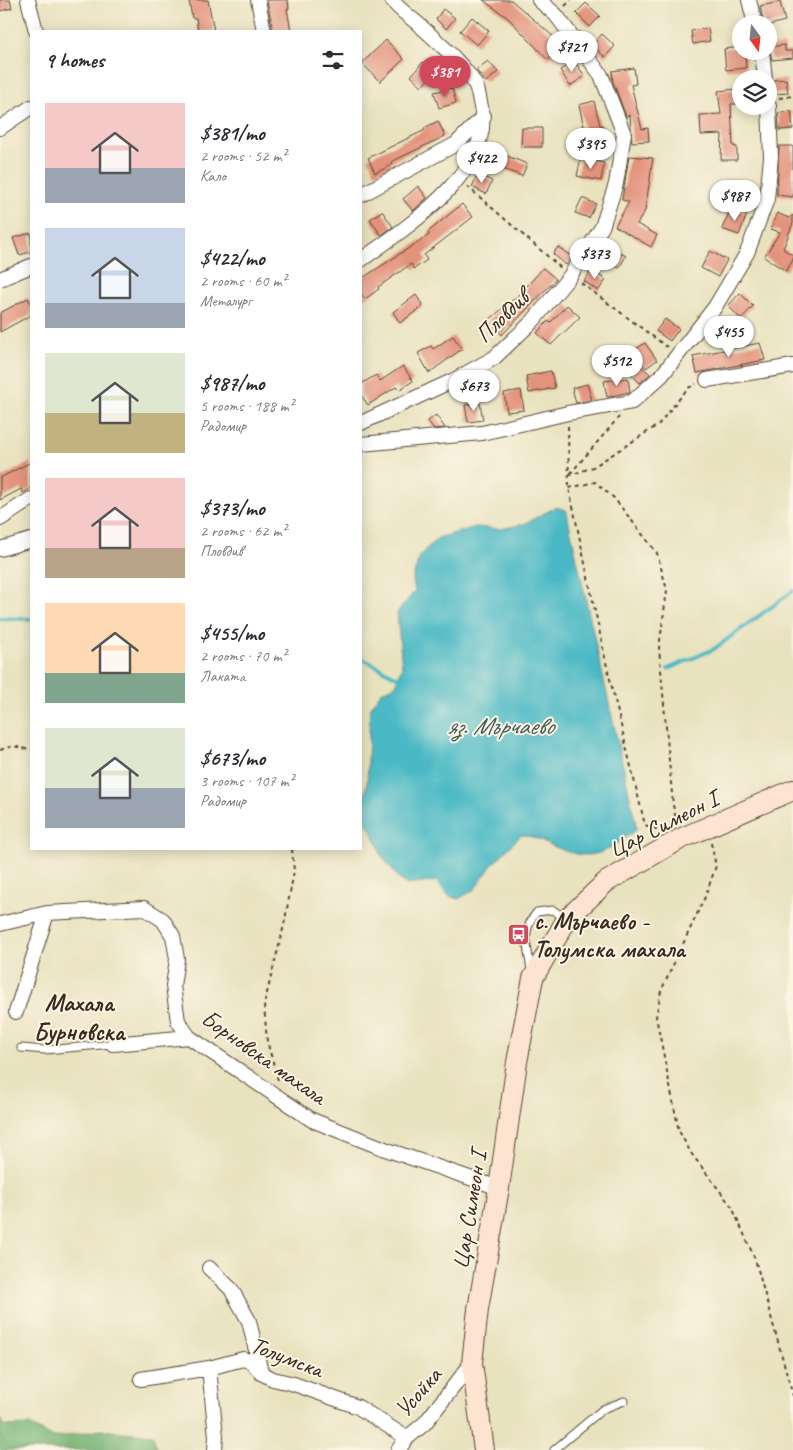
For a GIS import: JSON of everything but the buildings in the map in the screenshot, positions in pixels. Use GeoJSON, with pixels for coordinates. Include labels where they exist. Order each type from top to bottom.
{"type":"FeatureCollection","features":[{"type":"Feature","properties":{"kind":"street"},"geometry":{"type":"LineString","coordinates":[[28,0],[36,30]]}},
{"type":"Feature","properties":{"kind":"street"},"geometry":{"type":"LineString","coordinates":[[258,0],[264,30]]}},
{"type":"Feature","properties":{"kind":"street"},"geometry":{"type":"LineString","coordinates":[[362,259],[425,212],[459,179],[479,140],[484,116],[475,84],[435,39],[392,0]]}},
{"type":"Feature","properties":{"kind":"street","name":"Пловдив"},"geometry":{"type":"LineString","coordinates":[[362,423],[454,380],[494,358],[533,321],[570,276],[602,227],[616,184],[624,134],[601,75],[556,15],[539,0]]}},
{"type":"Feature","properties":{"kind":"street"},"geometry":{"type":"LineString","coordinates":[[749,0],[753,15]]}},
{"type":"Feature","properties":{"kind":"street"},"geometry":{"type":"LineString","coordinates":[[0,128],[30,108]]}},
{"type":"Feature","properties":{"kind":"street"},"geometry":{"type":"LineString","coordinates":[[362,444],[482,433],[568,413],[632,402],[662,375],[716,306],[747,253],[766,198],[772,115]]}},
{"type":"Feature","properties":{"kind":"street"},"geometry":{"type":"LineString","coordinates":[[362,194],[456,144],[484,116]]}},
{"type":"Feature","properties":{"kind":"street"},"geometry":{"type":"LineString","coordinates":[[0,279],[30,266]]}},
{"type":"Feature","properties":{"kind":"street"},"geometry":{"type":"LineString","coordinates":[[707,380],[792,366]]}},
{"type":"Feature","properties":{"kind":"street"},"geometry":{"type":"LineString","coordinates":[[1,520],[30,500]]}},
{"type":"Feature","properties":{"kind":"street"},"geometry":{"type":"LineString","coordinates":[[0,549],[30,540]]}},
{"type":"Feature","properties":{"kind":"street","name":"Цар Симеон I"},"geometry":{"type":"LineString","coordinates":[[484,1450],[472,1363],[478,1309],[500,1188],[517,1062],[532,978],[567,919],[606,882],[680,839],[793,790]]}},
{"type":"Feature","properties":{"kind":"street","name":"Борновска махала"},"geometry":{"type":"LineString","coordinates":[[0,924],[47,913],[144,908],[163,920],[173,936],[177,959],[173,986],[178,1021],[189,1037],[312,1120],[385,1149],[500,1188]]}},
{"type":"Feature","properties":{"kind":"street"},"geometry":{"type":"LineString","coordinates":[[16,1012],[47,913]]}},
{"type":"Feature","properties":{"kind":"street"},"geometry":{"type":"LineString","coordinates":[[113,1044],[189,1037]]}},
{"type":"Feature","properties":{"kind":"street"},"geometry":{"type":"LineString","coordinates":[[208,1268],[231,1289],[249,1321],[261,1373]]}},
{"type":"Feature","properties":{"kind":"street","name":"Толумска"},"geometry":{"type":"LineString","coordinates":[[141,1379],[209,1368],[243,1358],[252,1362],[261,1373],[273,1379],[294,1384],[358,1407],[407,1438]]}},
{"type":"Feature","properties":{"kind":"street","name":"Усойка"},"geometry":{"type":"LineString","coordinates":[[398,1450],[407,1438],[425,1422],[472,1363]]}},
{"type":"Feature","properties":{"kind":"street"},"geometry":{"type":"LineString","coordinates":[[209,1368],[216,1436],[215,1450]]}},
{"type":"Feature","properties":{"kind":"lane"},"geometry":{"type":"LineString","coordinates":[[532,978],[526,933],[528,921],[537,912],[553,910],[567,919]]}},
{"type":"Feature","properties":{"kind":"lane"},"geometry":{"type":"LineString","coordinates":[[21,1048],[45,1050],[113,1044]]}},
{"type":"Feature","properties":{"kind":"lane"},"geometry":{"type":"LineString","coordinates":[[554,1450],[603,1410],[624,1401]]}},
{"type":"Feature","properties":{"kind":"path"},"geometry":{"type":"LineString","coordinates":[[777,101],[793,96]]}},
{"type":"Feature","properties":{"kind":"path"},"geometry":{"type":"LineString","coordinates":[[568,476],[593,467],[658,425],[688,388],[707,380]]}},
{"type":"Feature","properties":{"kind":"path"},"geometry":{"type":"LineString","coordinates":[[568,476],[632,402]]}},
{"type":"Feature","properties":{"kind":"path"},"geometry":{"type":"LineString","coordinates":[[568,413],[569,488],[607,667],[645,825],[680,839]]}},
{"type":"Feature","properties":{"kind":"path"},"geometry":{"type":"LineString","coordinates":[[569,488],[595,482],[614,498],[657,553],[668,590],[659,648],[660,671],[673,805],[680,839]]}},
{"type":"Feature","properties":{"kind":"path"},"geometry":{"type":"LineString","coordinates":[[0,750],[13,746],[30,750]]}},
{"type":"Feature","properties":{"kind":"path"},"geometry":{"type":"LineString","coordinates":[[708,826],[716,866],[705,897],[661,991],[656,1017],[679,1132],[691,1153],[732,1207],[755,1259],[793,1396]]}},
{"type":"Feature","properties":{"kind":"path"},"geometry":{"type":"LineString","coordinates":[[284,1100],[267,1041],[264,1005],[284,925],[294,871],[292,850]]}},
{"type":"Feature","properties":{"kind":"green space"},"geometry":{"type":"Polygon","coordinates":[[[0,1419],[5,1426],[29,1425],[54,1438],[101,1430],[153,1435],[157,1450],[0,1450],[0,1419]]]}},
{"type":"Feature","properties":{"kind":"water","name":"яз. Мърчаево"},"geometry":{"type":"Polygon","coordinates":[[[556,507],[566,510],[637,829],[607,850],[589,855],[567,851],[521,835],[492,865],[474,890],[458,899],[449,896],[436,881],[408,885],[399,879],[381,855],[378,844],[362,815],[367,783],[370,709],[381,692],[396,685],[402,667],[397,613],[415,591],[413,578],[420,555],[438,538],[476,527],[500,529],[524,524],[556,507]]]}},
{"type":"Feature","properties":{"kind":"waterway"},"geometry":{"type":"LineString","coordinates":[[668,669],[714,649],[793,591]]}},
{"type":"Feature","properties":{"kind":"waterway"},"geometry":{"type":"LineString","coordinates":[[0,618],[30,619]]}},
{"type":"Feature","properties":{"kind":"waterway"},"geometry":{"type":"LineString","coordinates":[[362,659],[401,679]]}},
{"type":"Feature","properties":{"kind":"place","name":"с. Мърчаево - Толумска махала"},"geometry":{"type":"Point","coordinates":[518,935]}},
{"type":"Feature","properties":{"kind":"district","name":"Махала Бурновска"},"geometry":{"type":"Point","coordinates":[79,1016]}}]}
